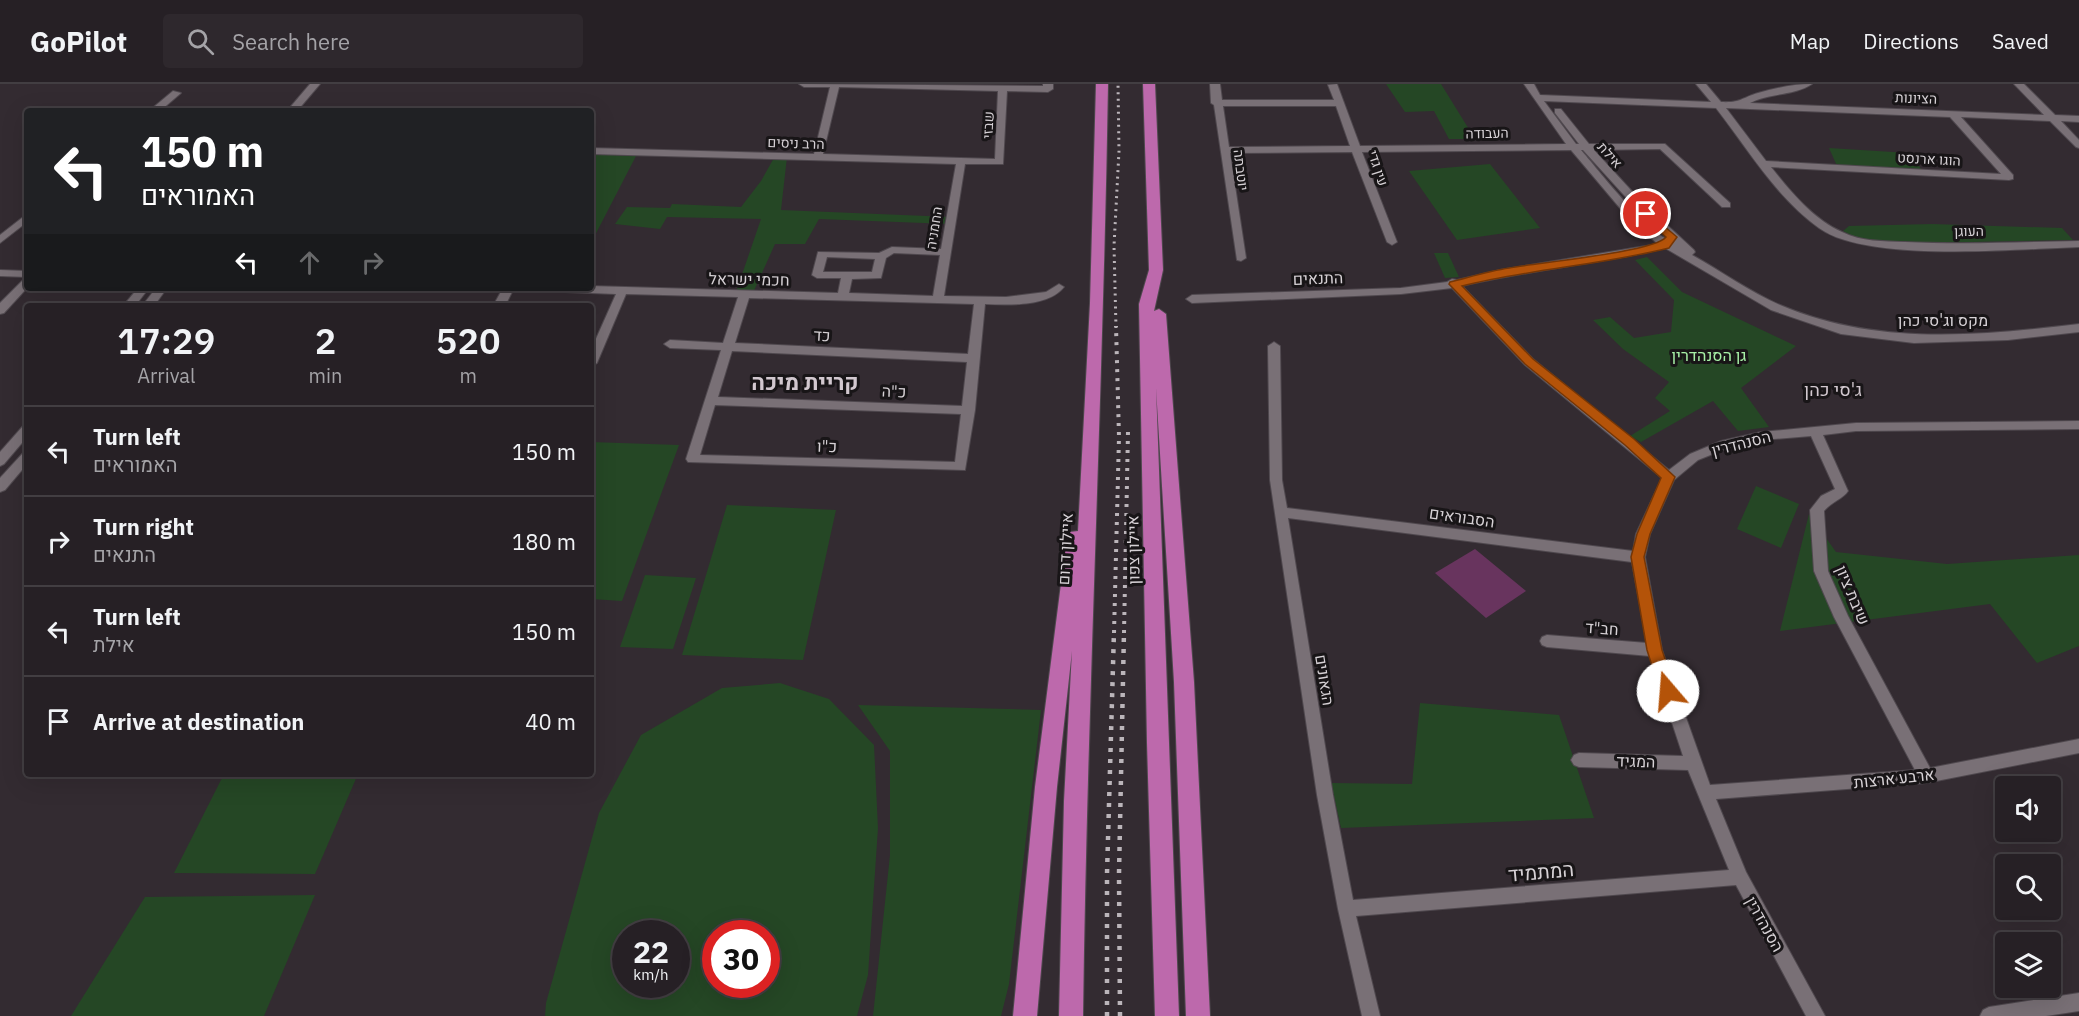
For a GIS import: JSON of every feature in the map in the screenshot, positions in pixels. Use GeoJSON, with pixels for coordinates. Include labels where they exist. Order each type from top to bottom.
{"type":"FeatureCollection","features":[{"type":"Feature","properties":{"kind":"highway","name":"איילון דרום"},"geometry":{"type":"LineString","coordinates":[[1071,1016],[1075,801],[1095,374],[1102,84]]}},
{"type":"Feature","properties":{"kind":"highway","name":"איילון צפון"},"geometry":{"type":"LineString","coordinates":[[1149,84],[1156,270],[1146,304],[1157,743],[1167,1016]]}},
{"type":"Feature","properties":{"kind":"highway"},"geometry":{"type":"LineString","coordinates":[[1156,270],[1184,682],[1198,1015]]}},
{"type":"Feature","properties":{"kind":"highway"},"geometry":{"type":"LineString","coordinates":[[1025,1016],[1046,787],[1095,374]]}},
{"type":"Feature","properties":{"kind":"street"},"geometry":{"type":"LineString","coordinates":[[295,108],[315,84]]}},
{"type":"Feature","properties":{"kind":"street"},"geometry":{"type":"LineString","coordinates":[[306,108],[325,84]]}},
{"type":"Feature","properties":{"kind":"street"},"geometry":{"type":"LineString","coordinates":[[804,84],[1003,89],[1048,89],[1048,84]]}},
{"type":"Feature","properties":{"kind":"street"},"geometry":{"type":"LineString","coordinates":[[818,158],[834,84]]}},
{"type":"Feature","properties":{"kind":"street","name":"יוטבתה"},"geometry":{"type":"LineString","coordinates":[[1215,84],[1216,103],[1241,258]]}},
{"type":"Feature","properties":{"kind":"street","name":"אילת"},"geometry":{"type":"LineString","coordinates":[[1529,84],[1646,214],[1665,240]]}},
{"type":"Feature","properties":{"kind":"street","name":"אילת"},"geometry":{"type":"LineString","coordinates":[[1536,84],[1542,98],[1572,145],[1642,225],[1665,240]]}},
{"type":"Feature","properties":{"kind":"street"},"geometry":{"type":"LineString","coordinates":[[1701,84],[1719,104],[1762,164]]}},
{"type":"Feature","properties":{"kind":"street"},"geometry":{"type":"LineString","coordinates":[[1742,105],[1751,97],[1781,92],[1807,84]]}},
{"type":"Feature","properties":{"kind":"street"},"geometry":{"type":"LineString","coordinates":[[2019,84],[2079,145]]}},
{"type":"Feature","properties":{"kind":"street","name":"עין גדי"},"geometry":{"type":"LineString","coordinates":[[1333,85],[1377,208],[1392,242]]}},
{"type":"Feature","properties":{"kind":"street","name":"שבזי"},"geometry":{"type":"LineString","coordinates":[[1000,162],[1003,89]]}},
{"type":"Feature","properties":{"kind":"street"},"geometry":{"type":"LineString","coordinates":[[158,108],[176,93]]}},
{"type":"Feature","properties":{"kind":"street","name":"הציונות"},"geometry":{"type":"LineString","coordinates":[[1542,98],[2079,118]]}},
{"type":"Feature","properties":{"kind":"street"},"geometry":{"type":"LineString","coordinates":[[1216,103],[1340,103]]}},
{"type":"Feature","properties":{"kind":"street","name":"הוגו ארנסט"},"geometry":{"type":"LineString","coordinates":[[1762,164],[2009,177],[1952,113]]}},
{"type":"Feature","properties":{"kind":"street","name":"העבודה"},"geometry":{"type":"LineString","coordinates":[[1225,150],[1358,150],[1572,145],[1662,146],[1726,205]]}},
{"type":"Feature","properties":{"kind":"street","name":"הרב ניסים"},"geometry":{"type":"LineString","coordinates":[[594,151],[1000,162]]}},
{"type":"Feature","properties":{"kind":"street","name":"החמניה"},"geometry":{"type":"LineString","coordinates":[[938,299],[961,161]]}},
{"type":"Feature","properties":{"kind":"street","name":"העוגן"},"geometry":{"type":"LineString","coordinates":[[1762,164],[1800,206],[1821,224],[1860,242],[1922,247],[2079,244]]}},
{"type":"Feature","properties":{"kind":"street"},"geometry":{"type":"LineString","coordinates":[[0,240],[24,220]]}},
{"type":"Feature","properties":{"kind":"street"},"geometry":{"type":"LineString","coordinates":[[1633,248],[1644,237],[1642,225]]}},
{"type":"Feature","properties":{"kind":"street","name":"התנאים"},"geometry":{"type":"LineString","coordinates":[[1602,257],[1665,240]]}},
{"type":"Feature","properties":{"kind":"street","name":"התנאים"},"geometry":{"type":"LineString","coordinates":[[1192,299],[1401,291],[1602,257],[1665,240]]}},
{"type":"Feature","properties":{"kind":"street","name":"מקס וג'סי כהן"},"geometry":{"type":"LineString","coordinates":[[1665,240],[1709,269],[1775,307],[1840,330],[1914,339],[2008,336],[2079,329]]}},
{"type":"Feature","properties":{"kind":"street"},"geometry":{"type":"LineString","coordinates":[[881,256],[877,276],[817,274],[822,254],[881,256],[892,250],[946,252]]}},
{"type":"Feature","properties":{"kind":"street"},"geometry":{"type":"LineString","coordinates":[[0,273],[24,274]]}},
{"type":"Feature","properties":{"kind":"street"},"geometry":{"type":"LineString","coordinates":[[842,298],[847,275]]}},
{"type":"Feature","properties":{"kind":"street"},"geometry":{"type":"LineString","coordinates":[[1450,284],[1529,362],[1629,442],[1668,477]]}},
{"type":"Feature","properties":{"kind":"street"},"geometry":{"type":"LineString","coordinates":[[0,310],[24,285]]}},
{"type":"Feature","properties":{"kind":"street","name":"חכמי ישראל"},"geometry":{"type":"LineString","coordinates":[[594,291],[980,301],[1033,298],[1049,295],[1059,287]]}},
{"type":"Feature","properties":{"kind":"street"},"geometry":{"type":"LineString","coordinates":[[132,303],[142,291]]}},
{"type":"Feature","properties":{"kind":"street"},"geometry":{"type":"LineString","coordinates":[[150,303],[160,291]]}},
{"type":"Feature","properties":{"kind":"street"},"geometry":{"type":"LineString","coordinates":[[594,356],[622,292]]}},
{"type":"Feature","properties":{"kind":"street"},"geometry":{"type":"LineString","coordinates":[[711,401],[744,296]]}},
{"type":"Feature","properties":{"kind":"street"},"geometry":{"type":"LineString","coordinates":[[969,410],[980,301]]}},
{"type":"Feature","properties":{"kind":"street","name":"כד"},"geometry":{"type":"LineString","coordinates":[[670,344],[973,358]]}},
{"type":"Feature","properties":{"kind":"street","name":"הגאונים"},"geometry":{"type":"LineString","coordinates":[[1274,346],[1276,480],[1324,795],[1346,909],[1371,1016]]}},
{"type":"Feature","properties":{"kind":"street","name":"כ\"ה"},"geometry":{"type":"LineString","coordinates":[[711,401],[969,410]]}},
{"type":"Feature","properties":{"kind":"street","name":"כ\"ו"},"geometry":{"type":"LineString","coordinates":[[711,401],[692,459],[961,467],[969,410]]}},
{"type":"Feature","properties":{"kind":"street","name":"הסנהדרין"},"geometry":{"type":"LineString","coordinates":[[1816,1016],[1740,877],[1693,763],[1655,650],[1638,557],[1643,534],[1668,477],[1694,457],[1725,444],[1761,436],[1856,427],[2079,425]]}},
{"type":"Feature","properties":{"kind":"street","name":"שיבת ציון"},"geometry":{"type":"LineString","coordinates":[[1815,430],[1842,491],[1826,499],[1817,510],[1821,571],[1841,617],[1926,776]]}},
{"type":"Feature","properties":{"kind":"street"},"geometry":{"type":"LineString","coordinates":[[0,461],[24,433]]}},
{"type":"Feature","properties":{"kind":"street"},"geometry":{"type":"LineString","coordinates":[[10,449],[24,450]]}},
{"type":"Feature","properties":{"kind":"street"},"geometry":{"type":"LineString","coordinates":[[0,487],[24,459]]}},
{"type":"Feature","properties":{"kind":"street","name":"הסבוראים"},"geometry":{"type":"LineString","coordinates":[[1281,512],[1638,557]]}},
{"type":"Feature","properties":{"kind":"street","name":"חב\"ד"},"geometry":{"type":"LineString","coordinates":[[1547,641],[1655,650]]}},
{"type":"Feature","properties":{"kind":"street","name":"ארבע ארצות"},"geometry":{"type":"LineString","coordinates":[[1706,793],[1926,776],[2079,746]]}},
{"type":"Feature","properties":{"kind":"street","name":"המגיד"},"geometry":{"type":"LineString","coordinates":[[1579,760],[1693,763]]}},
{"type":"Feature","properties":{"kind":"street","name":"המתמיד"},"geometry":{"type":"LineString","coordinates":[[1346,909],[1740,877]]}},
{"type":"Feature","properties":{"kind":"street"},"geometry":{"type":"LineString","coordinates":[[1989,1016],[2079,1002]]}},
{"type":"Feature","properties":{"kind":"green space"},"geometry":{"type":"Polygon","coordinates":[[[1386,84],[1441,84],[1475,139],[1449,139],[1434,111],[1405,112],[1386,84]]]}},
{"type":"Feature","properties":{"kind":"green space"},"geometry":{"type":"Polygon","coordinates":[[[1829,148],[1909,153],[1922,170],[1837,166],[1829,148]]]}},
{"type":"Feature","properties":{"kind":"green space"},"geometry":{"type":"Polygon","coordinates":[[[594,154],[636,156],[594,237],[594,154]]]}},
{"type":"Feature","properties":{"kind":"green space"},"geometry":{"type":"Polygon","coordinates":[[[775,156],[787,157],[781,210],[951,217],[950,224],[819,219],[805,244],[775,244],[753,293],[736,292],[761,219],[667,217],[660,229],[615,224],[627,207],[670,208],[672,204],[741,207],[761,181],[775,156]]]}},
{"type":"Feature","properties":{"kind":"green space"},"geometry":{"type":"Polygon","coordinates":[[[1490,164],[1540,228],[1457,240],[1409,171],[1490,164]]]}},
{"type":"Feature","properties":{"kind":"green space"},"geometry":{"type":"Polygon","coordinates":[[[1932,224],[2062,228],[2073,240],[1919,243],[1861,240],[1843,231],[1849,226],[1932,224]]]}},
{"type":"Feature","properties":{"kind":"green space"},"geometry":{"type":"Polygon","coordinates":[[[1434,253],[1448,253],[1459,277],[1445,278],[1434,253]]]}},
{"type":"Feature","properties":{"kind":"green space","name":"גן הסנהדרין"},"geometry":{"type":"Polygon","coordinates":[[[1647,257],[1682,292],[1796,346],[1741,388],[1769,427],[1738,431],[1713,401],[1641,442],[1630,436],[1670,411],[1655,398],[1669,382],[1623,349],[1593,320],[1610,317],[1634,338],[1671,332],[1674,300],[1635,260],[1647,257]]]}},
{"type":"Feature","properties":{"kind":"green space"},"geometry":{"type":"Polygon","coordinates":[[[594,442],[679,445],[622,601],[594,599],[594,442]]]}},
{"type":"Feature","properties":{"kind":"green space"},"geometry":{"type":"Polygon","coordinates":[[[1756,486],[1799,504],[1781,548],[1737,529],[1756,486]]]}},
{"type":"Feature","properties":{"kind":"green space"},"geometry":{"type":"Polygon","coordinates":[[[727,505],[836,510],[803,660],[682,655],[727,505]]]}},
{"type":"Feature","properties":{"kind":"green space"},"geometry":{"type":"Polygon","coordinates":[[[1809,514],[1836,552],[1947,564],[2079,555],[2079,646],[2037,663],[1990,604],[1780,631],[1809,514]]]}},
{"type":"Feature","properties":{"kind":"green space"},"geometry":{"type":"Polygon","coordinates":[[[645,575],[696,578],[673,649],[620,647],[645,575]]]}},
{"type":"Feature","properties":{"kind":"green space"},"geometry":{"type":"Polygon","coordinates":[[[780,683],[829,699],[874,745],[878,828],[868,975],[857,1016],[545,1016],[546,1003],[599,813],[641,735],[722,688],[780,683]]]}},
{"type":"Feature","properties":{"kind":"green space"},"geometry":{"type":"Polygon","coordinates":[[[1420,703],[1559,715],[1594,818],[1341,828],[1331,783],[1412,784],[1420,703]]]}},
{"type":"Feature","properties":{"kind":"green space"},"geometry":{"type":"Polygon","coordinates":[[[858,705],[1041,710],[1009,984],[1001,1016],[873,1016],[890,855],[890,751],[858,705]]]}},
{"type":"Feature","properties":{"kind":"green space"},"geometry":{"type":"Polygon","coordinates":[[[222,777],[357,777],[315,874],[174,873],[222,777]]]}},
{"type":"Feature","properties":{"kind":"green space"},"geometry":{"type":"Polygon","coordinates":[[[315,895],[264,1016],[71,1016],[145,897],[315,895]]]}},
{"type":"Feature","properties":{"kind":"building"},"geometry":{"type":"Polygon","coordinates":[[[1475,549],[1526,591],[1486,618],[1435,573],[1475,549]]]}},
{"type":"Feature","properties":{"kind":"railway"},"geometry":{"type":"LineString","coordinates":[[1116,328],[1114,246],[1119,151],[1118,84]]}},
{"type":"Feature","properties":{"kind":"railway"},"geometry":{"type":"LineString","coordinates":[[1114,633],[1119,437],[1116,326]]}},
{"type":"Feature","properties":{"kind":"railway"},"geometry":{"type":"LineString","coordinates":[[1124,633],[1128,431]]}},
{"type":"Feature","properties":{"kind":"railway"},"geometry":{"type":"LineString","coordinates":[[1107,1016],[1107,874],[1114,631]]}},
{"type":"Feature","properties":{"kind":"railway"},"geometry":{"type":"LineString","coordinates":[[1120,1016],[1119,874],[1124,631]]}},
{"type":"Feature","properties":{"kind":"district","name":"קריית מיכה"},"geometry":{"type":"Point","coordinates":[805,382]}},
{"type":"Feature","properties":{"kind":"district","name":"ג'סי כהן"},"geometry":{"type":"Point","coordinates":[1833,390]}},
{"type":"Feature","properties":{"kind":"route"},"geometry":{"type":"LineString","coordinates":[[1646,214],[1672,237],[1666,245],[1636,252],[1507,272],[1454,284],[1529,362],[1629,442],[1668,477],[1643,534],[1638,557],[1655,650],[1668,691]]}}]}
